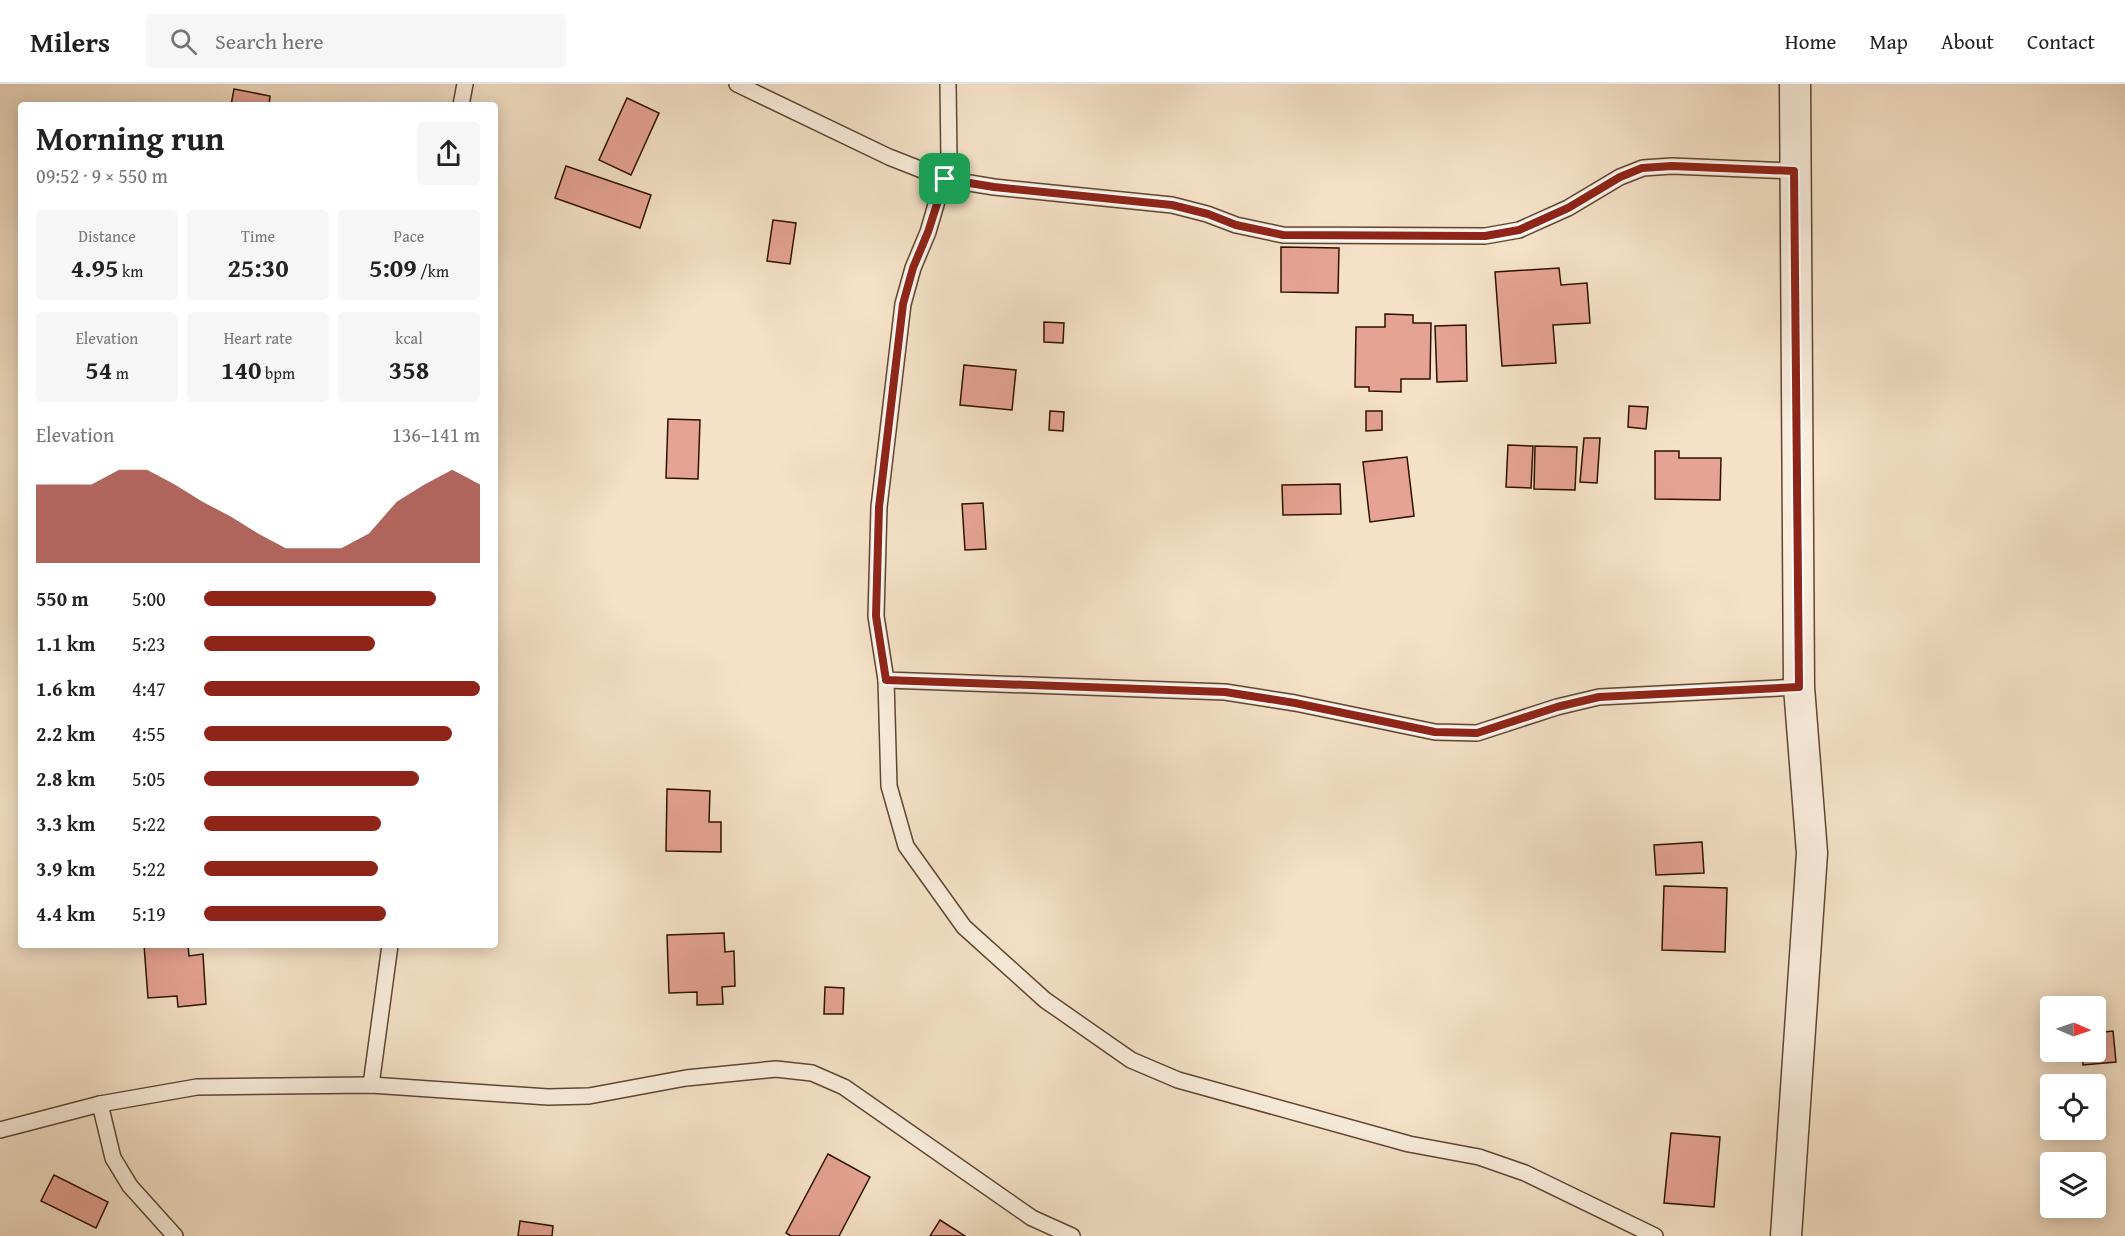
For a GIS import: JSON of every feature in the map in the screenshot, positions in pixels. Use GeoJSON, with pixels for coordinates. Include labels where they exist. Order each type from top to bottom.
{"type":"FeatureCollection","features":[{"type":"Feature","properties":{"kind":"street"},"geometry":{"type":"LineString","coordinates":[[1786,1236],[1812,853],[1799,687],[1795,84]]}},
{"type":"Feature","properties":{"kind":"lane"},"geometry":{"type":"LineString","coordinates":[[462,102],[465,84]]}},
{"type":"Feature","properties":{"kind":"lane"},"geometry":{"type":"LineString","coordinates":[[736,84],[889,157],[945,179],[994,187],[1172,205],[1208,214],[1236,225],[1283,235],[1485,236],[1529,226],[1568,208],[1620,177],[1642,168],[1672,166],[1794,171]]}},
{"type":"Feature","properties":{"kind":"lane"},"geometry":{"type":"LineString","coordinates":[[948,84],[950,143],[945,179],[928,232],[913,268],[903,304],[879,507],[876,616],[886,680],[889,786],[906,846],[964,927],[1045,1000],[1131,1060],[1178,1080],[1409,1144],[1488,1160],[1525,1173],[1655,1236]]}},
{"type":"Feature","properties":{"kind":"lane"},"geometry":{"type":"LineString","coordinates":[[886,680],[1225,692],[1295,703],[1435,732],[1467,733],[1477,733],[1557,707],[1599,697],[1799,687]]}},
{"type":"Feature","properties":{"kind":"lane"},"geometry":{"type":"LineString","coordinates":[[371,1085],[390,948]]}},
{"type":"Feature","properties":{"kind":"lane"},"geometry":{"type":"LineString","coordinates":[[0,1130],[100,1104],[197,1087],[371,1085],[548,1097],[589,1096],[686,1078],[776,1069],[812,1073],[844,1087],[1032,1218],[1072,1236]]}},
{"type":"Feature","properties":{"kind":"lane"},"geometry":{"type":"LineString","coordinates":[[100,1104],[113,1158],[130,1186],[175,1236]]}},
{"type":"Feature","properties":{"kind":"building"},"geometry":{"type":"Polygon","coordinates":[[[234,89],[270,96],[269,102],[232,102],[234,89]]]}},
{"type":"Feature","properties":{"kind":"building"},"geometry":{"type":"Polygon","coordinates":[[[627,98],[659,113],[631,175],[599,160],[627,98]]]}},
{"type":"Feature","properties":{"kind":"building"},"geometry":{"type":"Polygon","coordinates":[[[566,166],[651,195],[640,228],[555,198],[566,166]]]}},
{"type":"Feature","properties":{"kind":"building"},"geometry":{"type":"Polygon","coordinates":[[[773,220],[796,223],[790,264],[767,261],[773,220]]]}},
{"type":"Feature","properties":{"kind":"building"},"geometry":{"type":"Polygon","coordinates":[[[1281,247],[1339,248],[1338,293],[1281,292],[1281,247]]]}},
{"type":"Feature","properties":{"kind":"building"},"geometry":{"type":"Polygon","coordinates":[[[1559,268],[1561,285],[1587,283],[1590,323],[1553,325],[1556,363],[1502,366],[1495,272],[1559,268]]]}},
{"type":"Feature","properties":{"kind":"building"},"geometry":{"type":"Polygon","coordinates":[[[1385,314],[1413,315],[1413,323],[1431,323],[1430,379],[1401,379],[1401,392],[1369,391],[1369,387],[1355,387],[1356,327],[1385,327],[1385,314]]]}},
{"type":"Feature","properties":{"kind":"building"},"geometry":{"type":"Polygon","coordinates":[[[1044,322],[1064,323],[1063,343],[1044,342],[1044,322]]]}},
{"type":"Feature","properties":{"kind":"building"},"geometry":{"type":"Polygon","coordinates":[[[1466,325],[1467,381],[1437,382],[1435,326],[1466,325]]]}},
{"type":"Feature","properties":{"kind":"building"},"geometry":{"type":"Polygon","coordinates":[[[964,365],[1016,370],[1012,410],[960,405],[964,365]]]}},
{"type":"Feature","properties":{"kind":"building"},"geometry":{"type":"Polygon","coordinates":[[[1629,406],[1648,407],[1646,429],[1628,427],[1629,406]]]}},
{"type":"Feature","properties":{"kind":"building"},"geometry":{"type":"Polygon","coordinates":[[[1050,411],[1064,412],[1063,431],[1049,430],[1050,411]]]}},
{"type":"Feature","properties":{"kind":"building"},"geometry":{"type":"Polygon","coordinates":[[[1366,411],[1382,411],[1382,430],[1366,431],[1366,411]]]}},
{"type":"Feature","properties":{"kind":"building"},"geometry":{"type":"Polygon","coordinates":[[[668,419],[700,420],[698,479],[666,478],[668,419]]]}},
{"type":"Feature","properties":{"kind":"building"},"geometry":{"type":"Polygon","coordinates":[[[1584,438],[1600,438],[1597,483],[1580,482],[1584,438]]]}},
{"type":"Feature","properties":{"kind":"building"},"geometry":{"type":"Polygon","coordinates":[[[1508,445],[1533,446],[1531,488],[1506,487],[1508,445]]]}},
{"type":"Feature","properties":{"kind":"building"},"geometry":{"type":"Polygon","coordinates":[[[1535,446],[1577,447],[1575,490],[1534,489],[1535,446]]]}},
{"type":"Feature","properties":{"kind":"building"},"geometry":{"type":"Polygon","coordinates":[[[1655,451],[1679,451],[1679,458],[1721,458],[1720,500],[1655,499],[1655,451]]]}},
{"type":"Feature","properties":{"kind":"building"},"geometry":{"type":"Polygon","coordinates":[[[1407,457],[1414,516],[1370,522],[1363,462],[1407,457]]]}},
{"type":"Feature","properties":{"kind":"building"},"geometry":{"type":"Polygon","coordinates":[[[1340,484],[1341,514],[1283,515],[1282,485],[1340,484]]]}},
{"type":"Feature","properties":{"kind":"building"},"geometry":{"type":"Polygon","coordinates":[[[983,503],[986,549],[965,550],[962,504],[983,503]]]}},
{"type":"Feature","properties":{"kind":"building"},"geometry":{"type":"Polygon","coordinates":[[[667,789],[710,791],[709,822],[721,822],[721,852],[666,851],[667,789]]]}},
{"type":"Feature","properties":{"kind":"building"},"geometry":{"type":"Polygon","coordinates":[[[1702,842],[1704,873],[1656,875],[1654,845],[1702,842]]]}},
{"type":"Feature","properties":{"kind":"building"},"geometry":{"type":"Polygon","coordinates":[[[1664,886],[1727,888],[1725,952],[1662,950],[1664,886]]]}},
{"type":"Feature","properties":{"kind":"building"},"geometry":{"type":"Polygon","coordinates":[[[724,933],[725,952],[734,951],[735,986],[722,987],[723,1004],[697,1005],[697,992],[669,993],[667,935],[724,933]]]}},
{"type":"Feature","properties":{"kind":"building"},"geometry":{"type":"Polygon","coordinates":[[[144,948],[188,948],[189,956],[203,954],[206,1004],[178,1007],[177,996],[148,998],[144,948]]]}},
{"type":"Feature","properties":{"kind":"building"},"geometry":{"type":"Polygon","coordinates":[[[825,987],[844,988],[843,1014],[824,1014],[825,987]]]}},
{"type":"Feature","properties":{"kind":"building"},"geometry":{"type":"Polygon","coordinates":[[[2113,1031],[2116,1062],[2083,1065],[2083,1062],[2106,1062],[2106,1032],[2113,1031]]]}},
{"type":"Feature","properties":{"kind":"building"},"geometry":{"type":"Polygon","coordinates":[[[1671,1133],[1720,1137],[1714,1207],[1664,1203],[1671,1133]]]}},
{"type":"Feature","properties":{"kind":"building"},"geometry":{"type":"Polygon","coordinates":[[[828,1154],[870,1177],[839,1236],[791,1236],[786,1233],[828,1154]]]}},
{"type":"Feature","properties":{"kind":"building"},"geometry":{"type":"Polygon","coordinates":[[[54,1175],[108,1202],[96,1228],[41,1201],[54,1175]]]}},
{"type":"Feature","properties":{"kind":"building"},"geometry":{"type":"Polygon","coordinates":[[[940,1220],[965,1236],[930,1236],[940,1220]]]}},
{"type":"Feature","properties":{"kind":"building"},"geometry":{"type":"Polygon","coordinates":[[[520,1221],[553,1226],[552,1236],[518,1236],[520,1221]]]}},
{"type":"Feature","properties":{"kind":"route"},"geometry":{"type":"LineString","coordinates":[[1672,166],[1794,171],[1799,687],[1599,697],[1557,707],[1477,733],[1435,732],[1295,703],[1225,692],[886,680],[879,648],[876,616],[879,507],[903,304],[913,268],[928,232],[945,179],[994,187],[1172,205],[1208,214],[1236,225],[1283,235],[1485,236],[1519,230],[1568,208],[1620,177],[1642,168],[1672,166]]}}]}
